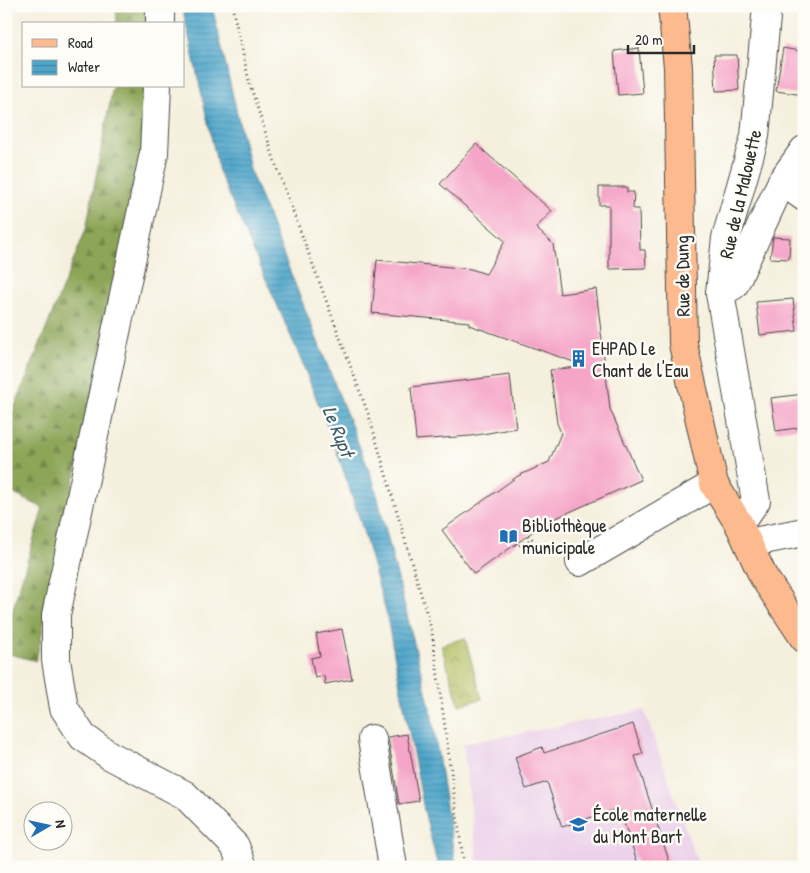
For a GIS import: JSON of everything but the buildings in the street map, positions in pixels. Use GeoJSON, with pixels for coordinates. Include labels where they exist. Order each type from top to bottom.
{"type":"FeatureCollection","features":[{"type":"Feature","properties":{"kind":"main road","name":"Rue de Dung"},"geometry":{"type":"LineString","coordinates":[[672,6],[678,67],[683,344],[714,484],[743,534],[763,576],[804,638]]}},
{"type":"Feature","properties":{"kind":"street"},"geometry":{"type":"LineString","coordinates":[[160,6],[160,22]]}},
{"type":"Feature","properties":{"kind":"street","name":"Rue de la Malouette"},"geometry":{"type":"LineString","coordinates":[[743,534],[756,501],[720,293],[726,238],[755,136],[768,6]]}},
{"type":"Feature","properties":{"kind":"street"},"geometry":{"type":"LineString","coordinates":[[157,88],[154,153],[56,615],[56,660],[64,708],[84,737],[109,755],[185,795],[235,846],[243,867]]}},
{"type":"Feature","properties":{"kind":"street"},"geometry":{"type":"LineString","coordinates":[[720,293],[734,285],[782,181],[804,150]]}},
{"type":"Feature","properties":{"kind":"street"},"geometry":{"type":"LineString","coordinates":[[782,181],[804,198]]}},
{"type":"Feature","properties":{"kind":"street"},"geometry":{"type":"LineString","coordinates":[[574,553],[714,484]]}},
{"type":"Feature","properties":{"kind":"street"},"geometry":{"type":"LineString","coordinates":[[743,534],[804,532]]}},
{"type":"Feature","properties":{"kind":"street"},"geometry":{"type":"LineString","coordinates":[[372,739],[393,867]]}},
{"type":"Feature","properties":{"kind":"path"},"geometry":{"type":"LineString","coordinates":[[232,6],[250,86],[277,168],[369,416],[432,632],[464,867]]}},
{"type":"Feature","properties":{"kind":"path"},"geometry":{"type":"LineString","coordinates":[[528,535],[540,548],[574,553]]}},
{"type":"Feature","properties":{"kind":"path"},"geometry":{"type":"LineString","coordinates":[[516,544],[519,546],[526,541],[532,540]]}},
{"type":"Feature","properties":{"kind":"shaded area","name":"École maternelle du Mont Bart"},"geometry":{"type":"Polygon","coordinates":[[[644,710],[699,867],[478,867],[463,744],[644,710]]]}},
{"type":"Feature","properties":{"kind":"green space"},"geometry":{"type":"Polygon","coordinates":[[[116,6],[151,6],[150,22],[117,22],[116,6]]]}},
{"type":"Feature","properties":{"kind":"green space"},"geometry":{"type":"Polygon","coordinates":[[[113,88],[147,88],[142,160],[36,661],[6,653],[6,632],[43,508],[6,490],[6,429],[86,229],[113,88]]]}},
{"type":"Feature","properties":{"kind":"green space"},"geometry":{"type":"Polygon","coordinates":[[[465,638],[482,699],[459,705],[441,645],[465,638]]]}},
{"type":"Feature","properties":{"kind":"water","name":"Le Rupt"},"geometry":{"type":"Polygon","coordinates":[[[182,6],[212,6],[251,173],[374,483],[431,711],[456,867],[438,867],[424,810],[386,612],[361,523],[335,446],[299,355],[219,172],[182,6]]]}},
{"type":"Feature","properties":{"kind":"place","name":"EHPAD Le Chant de l'Eau"},"geometry":{"type":"Point","coordinates":[578,359]}},
{"type":"Feature","properties":{"kind":"place","name":"Bibliothèque municipale"},"geometry":{"type":"Point","coordinates":[508,536]}},
{"type":"Feature","properties":{"kind":"place","name":"École maternelle du Mont Bart"},"geometry":{"type":"Point","coordinates":[579,825]}}]}
